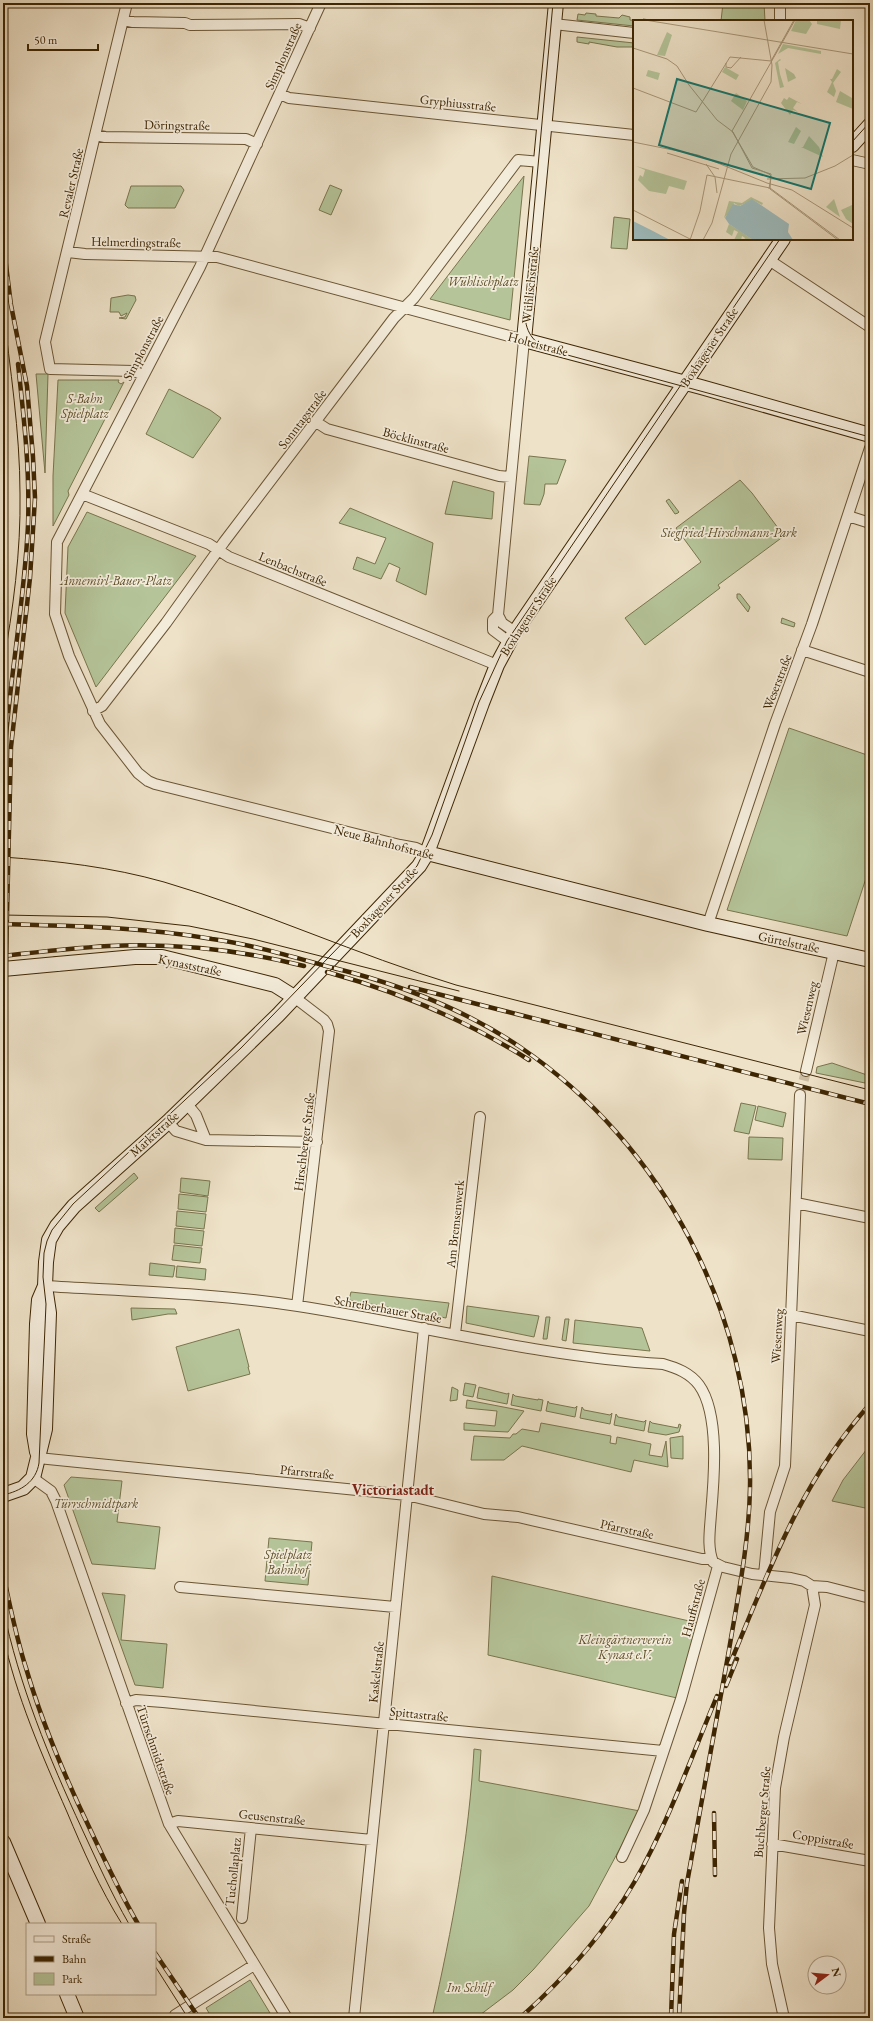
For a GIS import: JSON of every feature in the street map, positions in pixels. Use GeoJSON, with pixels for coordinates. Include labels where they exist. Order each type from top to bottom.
{"type":"FeatureCollection","features":[{"type":"Feature","properties":{"kind":"street","name":"Revaler Straße"},"geometry":{"type":"LineString","coordinates":[[127,3],[45,342],[50,369],[134,371],[143,376]]}},
{"type":"Feature","properties":{"kind":"street","name":"Simplonstraße"},"geometry":{"type":"LineString","coordinates":[[93,711],[69,656],[55,614],[57,542],[205,256],[321,3]]}},
{"type":"Feature","properties":{"kind":"street","name":"Wühlischstraße"},"geometry":{"type":"LineString","coordinates":[[512,637],[493,630],[493,620],[498,615],[556,3]]}},
{"type":"Feature","properties":{"kind":"street"},"geometry":{"type":"LineString","coordinates":[[780,3],[780,20]]}},
{"type":"Feature","properties":{"kind":"street"},"geometry":{"type":"LineString","coordinates":[[123,20],[133,22],[185,23],[190,25],[299,24],[310,28]]}},
{"type":"Feature","properties":{"kind":"street"},"geometry":{"type":"LineString","coordinates":[[554,24],[633,33]]}},
{"type":"Feature","properties":{"kind":"street","name":"Gryphiusstraße"},"geometry":{"type":"LineString","coordinates":[[280,94],[289,98],[633,135]]}},
{"type":"Feature","properties":{"kind":"street"},"geometry":{"type":"LineString","coordinates":[[853,144],[870,126]]}},
{"type":"Feature","properties":{"kind":"street","name":"Döringstraße"},"geometry":{"type":"LineString","coordinates":[[95,135],[111,138],[246,139],[257,144]]}},
{"type":"Feature","properties":{"kind":"street","name":"Sonntagstraße"},"geometry":{"type":"LineString","coordinates":[[93,711],[102,706],[316,422],[404,308],[419,292],[518,160],[541,162]]}},
{"type":"Feature","properties":{"kind":"street"},"geometry":{"type":"LineString","coordinates":[[853,160],[870,164]]}},
{"type":"Feature","properties":{"kind":"street","name":"Boxhagener Straße"},"geometry":{"type":"LineString","coordinates":[[294,997],[419,866],[427,853],[497,665],[512,637],[782,240]]}},
{"type":"Feature","properties":{"kind":"street","name":"Helmerdingstraße"},"geometry":{"type":"LineString","coordinates":[[68,252],[85,254],[205,256]]}},
{"type":"Feature","properties":{"kind":"street","name":"Holteistraße"},"geometry":{"type":"LineString","coordinates":[[205,256],[217,257],[684,383],[870,435]]}},
{"type":"Feature","properties":{"kind":"street"},"geometry":{"type":"LineString","coordinates":[[769,260],[870,327]]}},
{"type":"Feature","properties":{"kind":"street","name":"Böcklinstraße"},"geometry":{"type":"LineString","coordinates":[[316,422],[327,429],[499,476],[511,477]]}},
{"type":"Feature","properties":{"kind":"street","name":"Weserstraße"},"geometry":{"type":"LineString","coordinates":[[708,924],[774,724],[802,650],[870,448]]}},
{"type":"Feature","properties":{"kind":"street","name":"Lenbachstraße"},"geometry":{"type":"LineString","coordinates":[[82,494],[209,544],[229,557],[497,665]]}},
{"type":"Feature","properties":{"kind":"street"},"geometry":{"type":"LineString","coordinates":[[848,516],[870,523]]}},
{"type":"Feature","properties":{"kind":"street"},"geometry":{"type":"LineString","coordinates":[[802,650],[870,672]]}},
{"type":"Feature","properties":{"kind":"street","name":"Neue Bahnhofstraße"},"geometry":{"type":"LineString","coordinates":[[93,711],[100,724],[120,751],[138,773],[148,781],[400,845],[406,845],[427,853],[708,924]]}},
{"type":"Feature","properties":{"kind":"street","name":"Gürtelstraße"},"geometry":{"type":"LineString","coordinates":[[708,924],[870,960]]}},
{"type":"Feature","properties":{"kind":"street","name":"Wiesenweg"},"geometry":{"type":"LineString","coordinates":[[806,1070],[834,952]]}},
{"type":"Feature","properties":{"kind":"street","name":"Kynaststraße"},"geometry":{"type":"LineString","coordinates":[[3,969],[135,957],[162,957],[275,985],[294,997]]}},
{"type":"Feature","properties":{"kind":"street","name":"Hirschberger Straße"},"geometry":{"type":"LineString","coordinates":[[294,997],[327,1024],[329,1043],[297,1306]]}},
{"type":"Feature","properties":{"kind":"street","name":"Marktstraße"},"geometry":{"type":"LineString","coordinates":[[34,1478],[45,1429],[49,1313],[45,1286],[47,1247],[51,1236],[60,1222],[74,1206],[187,1104],[294,997]]}},
{"type":"Feature","properties":{"kind":"street","name":"Wiesenweg"},"geometry":{"type":"LineString","coordinates":[[764,1575],[770,1512],[785,1466],[800,1096]]}},
{"type":"Feature","properties":{"kind":"street"},"geometry":{"type":"LineString","coordinates":[[187,1104],[196,1115],[206,1140]]}},
{"type":"Feature","properties":{"kind":"street","name":"Am Bremsenwerk"},"geometry":{"type":"LineString","coordinates":[[455,1334],[480,1117]]}},
{"type":"Feature","properties":{"kind":"street"},"geometry":{"type":"LineString","coordinates":[[168,1122],[176,1131],[206,1140],[317,1142]]}},
{"type":"Feature","properties":{"kind":"street"},"geometry":{"type":"LineString","coordinates":[[796,1202],[870,1218]]}},
{"type":"Feature","properties":{"kind":"street","name":"Schreiberhauer Straße"},"geometry":{"type":"LineString","coordinates":[[45,1286],[211,1295],[297,1306],[579,1357],[663,1364],[685,1372],[699,1386],[708,1404]]}},
{"type":"Feature","properties":{"kind":"street"},"geometry":{"type":"LineString","coordinates":[[791,1315],[870,1331]]}},
{"type":"Feature","properties":{"kind":"street","name":"Kaskelstraße"},"geometry":{"type":"LineString","coordinates":[[354,2018],[424,1328]]}},
{"type":"Feature","properties":{"kind":"street","name":"Hauffstraße"},"geometry":{"type":"LineString","coordinates":[[622,1857],[644,1810],[680,1699],[715,1562],[710,1540],[714,1478],[714,1444],[708,1404]]}},
{"type":"Feature","properties":{"kind":"street","name":"Pfarrstraße"},"geometry":{"type":"LineString","coordinates":[[38,1458],[407,1495],[484,1514],[518,1517],[692,1556],[764,1575],[791,1578],[804,1581],[812,1586],[827,1587],[870,1598]]}},
{"type":"Feature","properties":{"kind":"street"},"geometry":{"type":"LineString","coordinates":[[3,1495],[23,1488],[34,1478]]}},
{"type":"Feature","properties":{"kind":"street","name":"Türrschmidtstraße"},"geometry":{"type":"LineString","coordinates":[[34,1478],[50,1491],[54,1498],[170,1824],[287,2018]]}},
{"type":"Feature","properties":{"kind":"street","name":"Buchberger Straße"},"geometry":{"type":"LineString","coordinates":[[784,2018],[775,1981],[770,1940],[772,1844],[776,1775],[814,1605],[812,1586]]}},
{"type":"Feature","properties":{"kind":"street"},"geometry":{"type":"LineString","coordinates":[[180,1587],[396,1607]]}},
{"type":"Feature","properties":{"kind":"street","name":"Spittastraße"},"geometry":{"type":"LineString","coordinates":[[126,1703],[136,1700],[663,1751]]}},
{"type":"Feature","properties":{"kind":"street","name":"Geusenstraße"},"geometry":{"type":"LineString","coordinates":[[170,1824],[178,1821],[372,1840]]}},
{"type":"Feature","properties":{"kind":"street","name":"Tuchollaplatz"},"geometry":{"type":"LineString","coordinates":[[242,1918],[251,1828]]}},
{"type":"Feature","properties":{"kind":"street"},"geometry":{"type":"LineString","coordinates":[[3,1842],[38,1923]]}},
{"type":"Feature","properties":{"kind":"street","name":"Coppistraße"},"geometry":{"type":"LineString","coordinates":[[772,1844],[870,1861]]}},
{"type":"Feature","properties":{"kind":"street"},"geometry":{"type":"LineString","coordinates":[[172,2016],[254,1965]]}},
{"type":"Feature","properties":{"kind":"street"},"geometry":{"type":"LineString","coordinates":[[67,1995],[78,2018]]}},
{"type":"Feature","properties":{"kind":"green space"},"geometry":{"type":"Polygon","coordinates":[[[723,3],[764,3],[765,20],[721,20],[723,3]]]}},
{"type":"Feature","properties":{"kind":"green space"},"geometry":{"type":"Polygon","coordinates":[[[586,13],[596,14],[596,16],[619,18],[622,15],[630,17],[630,20],[633,20],[633,26],[577,20],[578,14],[585,15],[586,13]]]}},
{"type":"Feature","properties":{"kind":"green space"},"geometry":{"type":"Polygon","coordinates":[[[577,37],[633,43],[633,47],[617,47],[589,42],[589,44],[577,42],[577,37]]]}},
{"type":"Feature","properties":{"kind":"green space","name":"Wühlischplatz"},"geometry":{"type":"Polygon","coordinates":[[[524,176],[510,320],[430,299],[524,176]]]}},
{"type":"Feature","properties":{"kind":"green space"},"geometry":{"type":"Polygon","coordinates":[[[330,185],[342,190],[331,215],[319,210],[330,185]]]}},
{"type":"Feature","properties":{"kind":"green space"},"geometry":{"type":"Polygon","coordinates":[[[131,186],[181,186],[184,190],[175,208],[128,208],[125,205],[131,186]]]}},
{"type":"Feature","properties":{"kind":"green space"},"geometry":{"type":"Polygon","coordinates":[[[614,217],[630,219],[627,249],[611,248],[614,217]]]}},
{"type":"Feature","properties":{"kind":"green space"},"geometry":{"type":"Polygon","coordinates":[[[128,295],[135,296],[136,300],[126,319],[119,318],[125,317],[127,313],[121,316],[119,312],[110,312],[111,298],[128,295]]]}},
{"type":"Feature","properties":{"kind":"green space"},"geometry":{"type":"Polygon","coordinates":[[[36,374],[48,374],[45,473],[36,374]]]}},
{"type":"Feature","properties":{"kind":"green space","name":"S-Bahn Spielplatz"},"geometry":{"type":"Polygon","coordinates":[[[58,380],[119,380],[118,382],[121,384],[124,382],[68,491],[69,495],[53,526],[53,476],[58,380]]]}},
{"type":"Feature","properties":{"kind":"green space"},"geometry":{"type":"Polygon","coordinates":[[[169,389],[210,410],[221,418],[193,458],[146,434],[169,389]]]}},
{"type":"Feature","properties":{"kind":"green space"},"geometry":{"type":"Polygon","coordinates":[[[529,456],[566,460],[557,484],[545,484],[544,494],[540,505],[524,504],[529,456]]]}},
{"type":"Feature","properties":{"kind":"green space","name":"Siegfried-Hirschmann-Park"},"geometry":{"type":"Polygon","coordinates":[[[740,480],[752,493],[784,536],[718,585],[720,588],[645,645],[625,618],[701,562],[676,528],[740,480]]]}},
{"type":"Feature","properties":{"kind":"green space"},"geometry":{"type":"Polygon","coordinates":[[[453,481],[494,492],[492,519],[445,514],[453,481]]]}},
{"type":"Feature","properties":{"kind":"green space"},"geometry":{"type":"Polygon","coordinates":[[[669,499],[679,512],[678,513],[675,514],[666,501],[669,499]]]}},
{"type":"Feature","properties":{"kind":"green space"},"geometry":{"type":"Polygon","coordinates":[[[350,508],[433,543],[426,595],[396,581],[400,568],[389,563],[381,579],[353,569],[357,557],[375,564],[386,538],[339,523],[350,508]]]}},
{"type":"Feature","properties":{"kind":"green space","name":"Annemirl-Bauer-Platz"},"geometry":{"type":"Polygon","coordinates":[[[87,512],[196,556],[96,687],[65,613],[68,547],[87,512]]]}},
{"type":"Feature","properties":{"kind":"green space"},"geometry":{"type":"Polygon","coordinates":[[[737,594],[740,594],[750,607],[748,612],[737,598],[737,594]]]}},
{"type":"Feature","properties":{"kind":"green space"},"geometry":{"type":"Polygon","coordinates":[[[782,618],[795,623],[794,627],[781,623],[782,618]]]}},
{"type":"Feature","properties":{"kind":"green space"},"geometry":{"type":"Polygon","coordinates":[[[789,728],[870,756],[870,866],[847,936],[727,910],[789,728]]]}},
{"type":"Feature","properties":{"kind":"green space"},"geometry":{"type":"Polygon","coordinates":[[[832,1063],[870,1076],[870,1084],[816,1073],[817,1067],[832,1063]]]}},
{"type":"Feature","properties":{"kind":"green space"},"geometry":{"type":"Polygon","coordinates":[[[741,1103],[756,1106],[749,1134],[734,1131],[741,1103]]]}},
{"type":"Feature","properties":{"kind":"green space"},"geometry":{"type":"Polygon","coordinates":[[[758,1106],[786,1113],[783,1127],[755,1120],[758,1106]]]}},
{"type":"Feature","properties":{"kind":"green space"},"geometry":{"type":"Polygon","coordinates":[[[749,1137],[783,1138],[782,1160],[748,1159],[749,1137]]]}},
{"type":"Feature","properties":{"kind":"green space"},"geometry":{"type":"Polygon","coordinates":[[[134,1173],[138,1178],[99,1212],[95,1208],[134,1173]]]}},
{"type":"Feature","properties":{"kind":"green space"},"geometry":{"type":"Polygon","coordinates":[[[181,1178],[210,1181],[208,1196],[180,1192],[181,1178]]]}},
{"type":"Feature","properties":{"kind":"green space"},"geometry":{"type":"Polygon","coordinates":[[[179,1194],[208,1197],[206,1212],[178,1209],[179,1194]]]}},
{"type":"Feature","properties":{"kind":"green space"},"geometry":{"type":"Polygon","coordinates":[[[177,1211],[206,1214],[204,1229],[176,1226],[177,1211]]]}},
{"type":"Feature","properties":{"kind":"green space"},"geometry":{"type":"Polygon","coordinates":[[[175,1228],[204,1231],[202,1246],[174,1243],[175,1228]]]}},
{"type":"Feature","properties":{"kind":"green space"},"geometry":{"type":"Polygon","coordinates":[[[174,1245],[202,1248],[200,1263],[172,1260],[174,1245]]]}},
{"type":"Feature","properties":{"kind":"green space"},"geometry":{"type":"Polygon","coordinates":[[[150,1263],[175,1266],[173,1277],[149,1275],[150,1263]]]}},
{"type":"Feature","properties":{"kind":"green space"},"geometry":{"type":"Polygon","coordinates":[[[177,1266],[206,1269],[205,1280],[176,1277],[177,1266]]]}},
{"type":"Feature","properties":{"kind":"green space"},"geometry":{"type":"Polygon","coordinates":[[[351,1292],[449,1303],[446,1318],[349,1300],[351,1292]]]}},
{"type":"Feature","properties":{"kind":"green space"},"geometry":{"type":"Polygon","coordinates":[[[467,1306],[539,1316],[534,1337],[466,1323],[467,1306]]]}},
{"type":"Feature","properties":{"kind":"green space"},"geometry":{"type":"Polygon","coordinates":[[[131,1308],[175,1309],[177,1314],[132,1320],[131,1308]]]}},
{"type":"Feature","properties":{"kind":"green space"},"geometry":{"type":"Polygon","coordinates":[[[546,1317],[550,1317],[547,1339],[543,1339],[546,1317]]]}},
{"type":"Feature","properties":{"kind":"green space"},"geometry":{"type":"Polygon","coordinates":[[[565,1319],[569,1319],[566,1341],[562,1340],[565,1319]]]}},
{"type":"Feature","properties":{"kind":"green space"},"geometry":{"type":"Polygon","coordinates":[[[575,1320],[642,1328],[650,1351],[573,1343],[575,1320]]]}},
{"type":"Feature","properties":{"kind":"green space"},"geometry":{"type":"Polygon","coordinates":[[[239,1329],[250,1374],[188,1391],[176,1347],[239,1329]]]}},
{"type":"Feature","properties":{"kind":"green space"},"geometry":{"type":"Polygon","coordinates":[[[465,1383],[476,1385],[473,1397],[463,1395],[465,1383]]]}},
{"type":"Feature","properties":{"kind":"green space"},"geometry":{"type":"Polygon","coordinates":[[[452,1387],[458,1390],[457,1400],[450,1401],[452,1387]]]}},
{"type":"Feature","properties":{"kind":"green space"},"geometry":{"type":"Polygon","coordinates":[[[479,1387],[507,1394],[509,1393],[507,1404],[477,1398],[479,1387]]]}},
{"type":"Feature","properties":{"kind":"green space"},"geometry":{"type":"Polygon","coordinates":[[[513,1394],[515,1396],[543,1400],[541,1411],[511,1405],[513,1394]]]}},
{"type":"Feature","properties":{"kind":"green space"},"geometry":{"type":"Polygon","coordinates":[[[467,1400],[524,1411],[508,1432],[464,1430],[464,1423],[495,1426],[497,1411],[466,1408],[467,1400]]]}},
{"type":"Feature","properties":{"kind":"green space"},"geometry":{"type":"Polygon","coordinates":[[[548,1401],[549,1403],[575,1408],[577,1406],[575,1417],[546,1411],[548,1401]]]}},
{"type":"Feature","properties":{"kind":"green space"},"geometry":{"type":"Polygon","coordinates":[[[582,1407],[584,1410],[610,1415],[612,1413],[610,1424],[580,1418],[582,1407]]]}},
{"type":"Feature","properties":{"kind":"green space"},"geometry":{"type":"Polygon","coordinates":[[[616,1414],[618,1417],[644,1422],[646,1420],[644,1431],[614,1425],[616,1414]]]}},
{"type":"Feature","properties":{"kind":"green space"},"geometry":{"type":"Polygon","coordinates":[[[650,1421],[652,1423],[678,1428],[679,1424],[681,1425],[679,1432],[666,1435],[648,1432],[650,1421]]]}},
{"type":"Feature","properties":{"kind":"green space"},"geometry":{"type":"Polygon","coordinates":[[[541,1423],[611,1436],[610,1443],[616,1444],[617,1437],[651,1444],[649,1455],[662,1457],[666,1441],[668,1467],[634,1460],[631,1472],[522,1446],[504,1460],[471,1460],[474,1436],[510,1438],[513,1434],[516,1434],[522,1429],[539,1432],[541,1423]]]}},
{"type":"Feature","properties":{"kind":"green space"},"geometry":{"type":"Polygon","coordinates":[[[683,1436],[683,1459],[671,1458],[670,1438],[683,1436]]]}},
{"type":"Feature","properties":{"kind":"green space"},"geometry":{"type":"Polygon","coordinates":[[[870,1445],[870,1509],[832,1501],[843,1480],[870,1445]]]}},
{"type":"Feature","properties":{"kind":"green space","name":"Türrschmidtpark"},"geometry":{"type":"Polygon","coordinates":[[[71,1477],[122,1481],[117,1522],[160,1527],[155,1569],[92,1564],[64,1485],[71,1477]]]}},
{"type":"Feature","properties":{"kind":"green space","name":"Spielplatz Bahnhof"},"geometry":{"type":"Polygon","coordinates":[[[269,1538],[312,1542],[308,1585],[265,1581],[269,1538]]]}},
{"type":"Feature","properties":{"kind":"green space","name":"Kleingärtnerverein Kynast e.V."},"geometry":{"type":"Polygon","coordinates":[[[492,1576],[698,1623],[677,1698],[488,1655],[492,1576]]]}},
{"type":"Feature","properties":{"kind":"green space"},"geometry":{"type":"Polygon","coordinates":[[[102,1593],[125,1595],[121,1640],[167,1644],[163,1688],[135,1685],[102,1593]]]}},
{"type":"Feature","properties":{"kind":"green space","name":"Im Schilf"},"geometry":{"type":"Polygon","coordinates":[[[474,1749],[481,1750],[479,1781],[640,1811],[589,1906],[533,1970],[513,1990],[476,2018],[432,2018],[459,1884],[472,1783],[474,1749]]]}},
{"type":"Feature","properties":{"kind":"green space"},"geometry":{"type":"Polygon","coordinates":[[[250,1980],[273,2018],[212,2018],[206,2008],[250,1980]]]}},
{"type":"Feature","properties":{"kind":"tunnel"},"geometry":{"type":"LineString","coordinates":[[800,1095],[806,1071]]}},
{"type":"Feature","properties":{"kind":"tram line"},"geometry":{"type":"LineString","coordinates":[[553,3],[525,308],[527,328],[533,338],[549,350],[870,437]]}},
{"type":"Feature","properties":{"kind":"tram line"},"geometry":{"type":"LineString","coordinates":[[853,141],[870,122]]}},
{"type":"Feature","properties":{"kind":"tram line"},"geometry":{"type":"LineString","coordinates":[[3,1495],[16,1491],[27,1485],[35,1475],[39,1463],[46,1304],[43,1277],[44,1253],[52,1230],[73,1204],[241,1048],[417,866],[432,835],[479,702],[507,641],[779,240]]}},
{"type":"Feature","properties":{"kind":"tram line"},"geometry":{"type":"LineString","coordinates":[[3,307],[20,470],[18,559],[3,666]]}},
{"type":"Feature","properties":{"kind":"tram line"},"geometry":{"type":"LineString","coordinates":[[3,857],[84,865],[124,872],[164,882],[237,906],[419,973],[456,985],[870,1090]]}},
{"type":"Feature","properties":{"kind":"tram line"},"geometry":{"type":"LineString","coordinates":[[3,915],[107,917],[189,926],[253,939],[459,991]]}},
{"type":"Feature","properties":{"kind":"tram line"},"geometry":{"type":"LineString","coordinates":[[3,1608],[17,1665],[36,1721],[70,1802],[116,1901],[128,1923]]}},
{"type":"Feature","properties":{"kind":"tram line"},"geometry":{"type":"LineString","coordinates":[[3,1635],[8,1658],[22,1703],[39,1747],[92,1869],[121,1923]]}},
{"type":"Feature","properties":{"kind":"tram line"},"geometry":{"type":"LineString","coordinates":[[156,1968],[188,2018]]}},
{"type":"Feature","properties":{"kind":"railway"},"geometry":{"type":"LineString","coordinates":[[3,241],[11,305]]}},
{"type":"Feature","properties":{"kind":"railway"},"geometry":{"type":"LineString","coordinates":[[3,1082],[11,747],[30,578],[35,498],[27,386],[10,300]]}},
{"type":"Feature","properties":{"kind":"railway"},"geometry":{"type":"LineString","coordinates":[[3,776],[8,713],[23,588],[28,525],[27,465],[18,364]]}},
{"type":"Feature","properties":{"kind":"railway"},"geometry":{"type":"LineString","coordinates":[[3,924],[108,928],[186,935],[244,945],[337,969]]}},
{"type":"Feature","properties":{"kind":"railway"},"geometry":{"type":"LineString","coordinates":[[3,956],[56,950],[133,945],[183,947],[232,952],[280,960],[304,966]]}},
{"type":"Feature","properties":{"kind":"railway"},"geometry":{"type":"LineString","coordinates":[[334,968],[358,974],[406,990],[430,999],[476,1021],[499,1033],[520,1047],[571,1087],[617,1132],[656,1184],[690,1239],[716,1298],[735,1360],[747,1423],[750,1488],[748,1529],[729,1650],[687,1883],[684,1913],[679,2018]]}},
{"type":"Feature","properties":{"kind":"railway"},"geometry":{"type":"LineString","coordinates":[[327,972],[354,980],[431,1008],[481,1032],[529,1060]]}},
{"type":"Feature","properties":{"kind":"railway"},"geometry":{"type":"LineString","coordinates":[[410,987],[870,1104]]}},
{"type":"Feature","properties":{"kind":"railway"},"geometry":{"type":"LineString","coordinates":[[730,1664],[773,1560],[805,1496],[824,1464],[870,1404]]}},
{"type":"Feature","properties":{"kind":"railway"},"geometry":{"type":"LineString","coordinates":[[3,1574],[22,1656],[32,1689],[47,1729],[63,1770],[81,1809],[113,1877],[137,1923]]}},
{"type":"Feature","properties":{"kind":"railway"},"geometry":{"type":"LineString","coordinates":[[726,1686],[737,1659]]}},
{"type":"Feature","properties":{"kind":"railway"},"geometry":{"type":"LineString","coordinates":[[520,2018],[553,1987],[583,1954],[611,1919],[635,1881],[647,1859],[679,1790],[717,1696]]}},
{"type":"Feature","properties":{"kind":"railway"},"geometry":{"type":"LineString","coordinates":[[714,1813],[715,1875]]}},
{"type":"Feature","properties":{"kind":"railway"},"geometry":{"type":"LineString","coordinates":[[671,2018],[674,1934],[682,1881]]}},
{"type":"Feature","properties":{"kind":"railway"},"geometry":{"type":"LineString","coordinates":[[156,1954],[199,2018]]}},
{"type":"Feature","properties":{"kind":"district","name":"Victoriastadt"},"geometry":{"type":"Point","coordinates":[393,1489]}}]}
